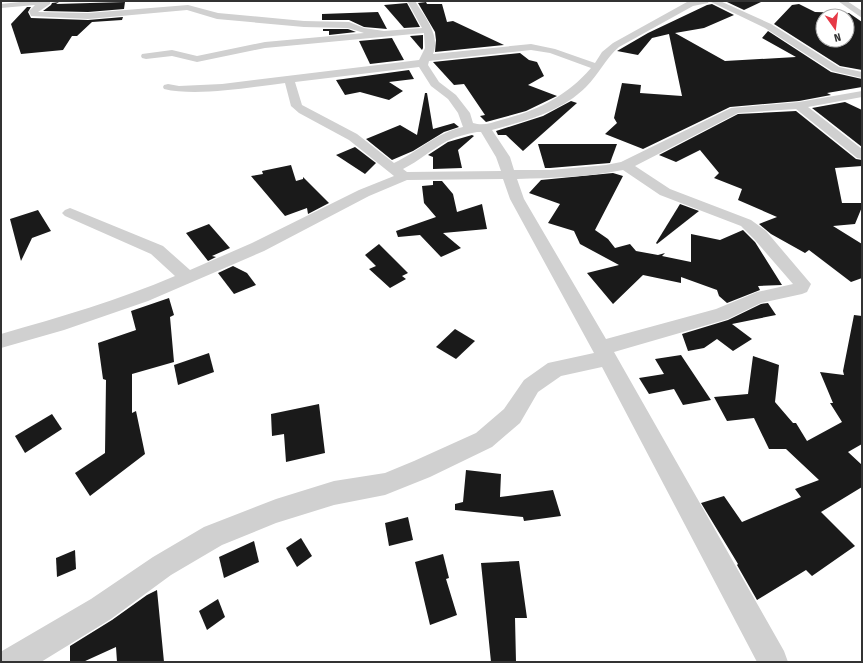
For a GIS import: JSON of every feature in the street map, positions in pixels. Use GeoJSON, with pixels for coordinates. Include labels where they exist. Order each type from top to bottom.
{"type":"FeatureCollection","features":[{"type":"Feature","properties":{"kind":"street"},"geometry":{"type":"LineString","coordinates":[[411,1],[426,30],[430,44],[425,61],[430,78],[452,97],[464,113],[468,126],[481,128],[503,157],[508,176],[517,199],[604,353],[773,662]]}},
{"type":"Feature","properties":{"kind":"street"},"geometry":{"type":"LineString","coordinates":[[1,341],[57,325],[142,297],[258,247],[364,193],[399,173],[409,161],[454,133],[524,118],[559,102],[582,85],[597,67],[605,54],[616,45],[689,2],[705,1]]}},
{"type":"Feature","properties":{"kind":"street"},"geometry":{"type":"LineString","coordinates":[[713,1],[768,26],[836,69],[862,75]]}},
{"type":"Feature","properties":{"kind":"street"},"geometry":{"type":"LineString","coordinates":[[842,1],[862,15]]}},
{"type":"Feature","properties":{"kind":"street"},"geometry":{"type":"LineString","coordinates":[[49,2],[33,11],[34,14],[88,16],[168,8],[191,8],[209,14],[240,18],[304,24],[349,25],[362,30],[384,34]]}},
{"type":"Feature","properties":{"kind":"street"},"geometry":{"type":"LineString","coordinates":[[1,6],[49,2]]}},
{"type":"Feature","properties":{"kind":"street"},"geometry":{"type":"LineString","coordinates":[[191,8],[207,2]]}},
{"type":"Feature","properties":{"kind":"street"},"geometry":{"type":"LineString","coordinates":[[146,56],[172,53],[197,59],[265,45],[426,30]]}},
{"type":"Feature","properties":{"kind":"street"},"geometry":{"type":"LineString","coordinates":[[168,87],[179,89],[289,79],[531,47],[552,51],[597,67]]}},
{"type":"Feature","properties":{"kind":"street"},"geometry":{"type":"LineString","coordinates":[[289,79],[297,106],[303,111],[353,137],[399,173],[508,176],[579,172],[625,165],[735,110],[799,105],[862,94]]}},
{"type":"Feature","properties":{"kind":"street"},"geometry":{"type":"LineString","coordinates":[[799,105],[862,154]]}},
{"type":"Feature","properties":{"kind":"street"},"geometry":{"type":"LineString","coordinates":[[13,662],[101,609],[162,566],[213,536],[276,511],[334,493],[385,484],[422,469],[484,440],[512,416],[531,386],[554,369],[721,314],[757,298],[801,288],[802,284],[760,235],[746,223],[665,192],[625,165]]}},
{"type":"Feature","properties":{"kind":"street"},"geometry":{"type":"LineString","coordinates":[[70,213],[110,228],[157,250],[187,277]]}},
{"type":"Feature","properties":{"kind":"building"},"geometry":{"type":"Polygon","coordinates":[[[59,2],[56,4],[125,2],[124,9],[88,12],[43,11],[52,3],[59,2]]]}},
{"type":"Feature","properties":{"kind":"building"},"geometry":{"type":"Polygon","coordinates":[[[426,2],[427,4],[442,4],[447,22],[453,21],[504,45],[435,52],[435,32],[418,3],[426,2]]]}},
{"type":"Feature","properties":{"kind":"building"},"geometry":{"type":"Polygon","coordinates":[[[727,2],[761,2],[744,10],[727,2]]]}},
{"type":"Feature","properties":{"kind":"building"},"geometry":{"type":"Polygon","coordinates":[[[407,3],[420,27],[404,28],[384,5],[407,3]]]}},
{"type":"Feature","properties":{"kind":"building"},"geometry":{"type":"Polygon","coordinates":[[[712,4],[734,15],[704,28],[675,33],[725,61],[796,57],[762,38],[768,31],[831,72],[862,79],[862,87],[827,93],[831,95],[799,101],[730,107],[643,149],[605,134],[617,123],[614,118],[622,83],[641,85],[640,93],[682,96],[669,34],[652,38],[638,55],[617,51],[648,33],[712,4]]]}},
{"type":"Feature","properties":{"kind":"building"},"geometry":{"type":"Polygon","coordinates":[[[799,4],[815,12],[815,48],[855,48],[855,17],[862,22],[862,70],[840,66],[774,24],[792,5],[799,4]]]}},
{"type":"Feature","properties":{"kind":"building"},"geometry":{"type":"Polygon","coordinates":[[[27,7],[31,7],[28,12],[31,18],[88,20],[123,17],[122,20],[92,22],[77,36],[72,36],[63,50],[21,54],[11,24],[27,7]]]}},
{"type":"Feature","properties":{"kind":"building"},"geometry":{"type":"Polygon","coordinates":[[[378,12],[387,29],[364,27],[349,20],[322,20],[322,14],[378,12]]]}},
{"type":"Feature","properties":{"kind":"building"},"geometry":{"type":"Polygon","coordinates":[[[323,29],[348,29],[356,32],[329,35],[329,31],[323,31],[323,29]]]}},
{"type":"Feature","properties":{"kind":"building"},"geometry":{"type":"Polygon","coordinates":[[[423,35],[423,48],[422,50],[410,36],[423,35]]]}},
{"type":"Feature","properties":{"kind":"building"},"geometry":{"type":"Polygon","coordinates":[[[392,38],[404,60],[370,64],[359,41],[392,38]]]}},
{"type":"Feature","properties":{"kind":"building"},"geometry":{"type":"Polygon","coordinates":[[[520,53],[529,60],[537,62],[544,76],[528,85],[557,96],[526,111],[486,122],[480,116],[485,115],[464,84],[454,85],[433,62],[520,53]]]}},
{"type":"Feature","properties":{"kind":"building"},"geometry":{"type":"Polygon","coordinates":[[[409,70],[414,79],[389,82],[403,91],[389,100],[360,92],[345,95],[336,80],[409,70]]]}},
{"type":"Feature","properties":{"kind":"building"},"geometry":{"type":"Polygon","coordinates":[[[425,93],[427,93],[433,129],[454,123],[459,127],[444,132],[413,151],[392,160],[366,139],[400,125],[417,135],[425,93]]]}},
{"type":"Feature","properties":{"kind":"building"},"geometry":{"type":"Polygon","coordinates":[[[571,101],[577,103],[523,151],[506,135],[498,135],[496,131],[543,116],[571,101]]]}},
{"type":"Feature","properties":{"kind":"building"},"geometry":{"type":"Polygon","coordinates":[[[845,102],[862,110],[862,147],[812,108],[845,102]]]}},
{"type":"Feature","properties":{"kind":"building"},"geometry":{"type":"Polygon","coordinates":[[[796,111],[856,159],[862,160],[862,166],[835,168],[842,203],[862,203],[862,207],[855,224],[833,226],[862,244],[862,278],[851,282],[809,250],[805,253],[771,234],[759,224],[777,217],[738,200],[742,189],[714,178],[719,173],[700,150],[676,162],[659,155],[738,114],[796,111]]]}},
{"type":"Feature","properties":{"kind":"building"},"geometry":{"type":"Polygon","coordinates":[[[472,135],[474,136],[458,150],[462,168],[433,169],[433,157],[428,155],[448,142],[472,135]]]}},
{"type":"Feature","properties":{"kind":"building"},"geometry":{"type":"Polygon","coordinates":[[[538,144],[617,144],[610,163],[545,168],[538,144]]]}},
{"type":"Feature","properties":{"kind":"building"},"geometry":{"type":"Polygon","coordinates":[[[355,147],[376,163],[365,174],[336,155],[355,147]]]}},
{"type":"Feature","properties":{"kind":"building"},"geometry":{"type":"Polygon","coordinates":[[[291,165],[296,181],[303,179],[303,177],[329,203],[308,214],[307,208],[285,216],[251,176],[263,174],[262,171],[291,165]]]}},
{"type":"Feature","properties":{"kind":"building"},"geometry":{"type":"Polygon","coordinates":[[[613,173],[623,176],[595,230],[608,239],[615,248],[630,244],[636,251],[658,255],[665,253],[662,256],[691,262],[691,234],[720,240],[743,230],[755,242],[782,285],[758,286],[760,290],[727,303],[719,296],[717,290],[681,277],[681,283],[643,275],[613,304],[587,273],[619,265],[580,244],[574,231],[548,223],[560,204],[529,193],[541,180],[613,173]]]}},
{"type":"Feature","properties":{"kind":"building"},"geometry":{"type":"Polygon","coordinates":[[[433,181],[442,181],[453,194],[457,212],[482,204],[487,229],[443,233],[461,248],[441,257],[420,235],[398,237],[396,231],[436,217],[424,203],[422,186],[433,185],[433,181]]]}},
{"type":"Feature","properties":{"kind":"building"},"geometry":{"type":"Polygon","coordinates":[[[680,204],[699,211],[657,244],[656,243],[680,204]]]}},
{"type":"Feature","properties":{"kind":"building"},"geometry":{"type":"Polygon","coordinates":[[[38,210],[51,231],[32,238],[21,261],[10,219],[38,210]]]}},
{"type":"Feature","properties":{"kind":"building"},"geometry":{"type":"Polygon","coordinates":[[[209,224],[230,248],[212,256],[216,257],[208,261],[186,233],[209,224]]]}},
{"type":"Feature","properties":{"kind":"building"},"geometry":{"type":"Polygon","coordinates":[[[379,244],[408,273],[402,276],[406,279],[390,288],[369,269],[376,266],[365,255],[379,244]]]}},
{"type":"Feature","properties":{"kind":"building"},"geometry":{"type":"Polygon","coordinates":[[[233,266],[247,273],[256,285],[234,294],[218,273],[233,266]]]}},
{"type":"Feature","properties":{"kind":"building"},"geometry":{"type":"Polygon","coordinates":[[[169,298],[174,315],[170,317],[174,362],[132,374],[132,413],[136,411],[145,454],[90,496],[75,473],[105,453],[106,380],[103,379],[98,343],[136,330],[131,311],[169,298]]]}},
{"type":"Feature","properties":{"kind":"building"},"geometry":{"type":"Polygon","coordinates":[[[768,303],[776,315],[732,324],[752,339],[733,351],[717,339],[704,348],[688,351],[682,334],[728,320],[761,304],[768,303]]]}},
{"type":"Feature","properties":{"kind":"building"},"geometry":{"type":"Polygon","coordinates":[[[854,315],[862,316],[862,444],[848,452],[862,465],[862,487],[821,512],[855,546],[812,576],[806,570],[757,600],[737,565],[738,564],[701,503],[724,496],[742,522],[801,497],[795,489],[819,480],[786,449],[769,449],[754,418],[727,421],[714,397],[748,394],[753,356],[779,365],[775,402],[793,423],[796,423],[807,441],[842,422],[830,403],[833,403],[820,372],[844,375],[843,371],[854,315]]]}},
{"type":"Feature","properties":{"kind":"building"},"geometry":{"type":"Polygon","coordinates":[[[455,329],[475,341],[456,359],[436,347],[455,329]]]}},
{"type":"Feature","properties":{"kind":"building"},"geometry":{"type":"Polygon","coordinates":[[[209,353],[214,372],[178,385],[174,365],[209,353]]]}},
{"type":"Feature","properties":{"kind":"building"},"geometry":{"type":"Polygon","coordinates":[[[681,355],[711,400],[683,405],[674,389],[649,394],[639,378],[664,374],[655,359],[681,355]]]}},
{"type":"Feature","properties":{"kind":"building"},"geometry":{"type":"Polygon","coordinates":[[[319,404],[325,453],[286,462],[284,434],[272,436],[271,414],[319,404]]]}},
{"type":"Feature","properties":{"kind":"building"},"geometry":{"type":"Polygon","coordinates":[[[52,414],[62,429],[25,453],[15,436],[52,414]]]}},
{"type":"Feature","properties":{"kind":"building"},"geometry":{"type":"Polygon","coordinates":[[[466,470],[501,474],[500,497],[553,490],[561,516],[524,521],[523,517],[455,510],[455,504],[463,502],[466,470]]]}},
{"type":"Feature","properties":{"kind":"building"},"geometry":{"type":"Polygon","coordinates":[[[408,517],[413,540],[389,546],[385,523],[408,517]]]}},
{"type":"Feature","properties":{"kind":"building"},"geometry":{"type":"Polygon","coordinates":[[[301,538],[312,556],[297,567],[286,548],[301,538]]]}},
{"type":"Feature","properties":{"kind":"building"},"geometry":{"type":"Polygon","coordinates":[[[254,541],[259,562],[224,578],[219,557],[254,541]]]}},
{"type":"Feature","properties":{"kind":"building"},"geometry":{"type":"Polygon","coordinates":[[[75,550],[76,569],[57,577],[56,558],[75,550]]]}},
{"type":"Feature","properties":{"kind":"building"},"geometry":{"type":"Polygon","coordinates":[[[443,554],[449,578],[446,579],[457,615],[430,625],[415,562],[443,554]]]}},
{"type":"Feature","properties":{"kind":"building"},"geometry":{"type":"Polygon","coordinates":[[[519,561],[527,618],[515,618],[516,662],[491,662],[481,563],[519,561]]]}},
{"type":"Feature","properties":{"kind":"building"},"geometry":{"type":"Polygon","coordinates":[[[157,590],[164,662],[117,662],[116,647],[83,662],[70,662],[70,646],[112,620],[147,595],[157,590]]]}},
{"type":"Feature","properties":{"kind":"building"},"geometry":{"type":"Polygon","coordinates":[[[218,599],[225,617],[207,630],[199,611],[218,599]]]}}]}
